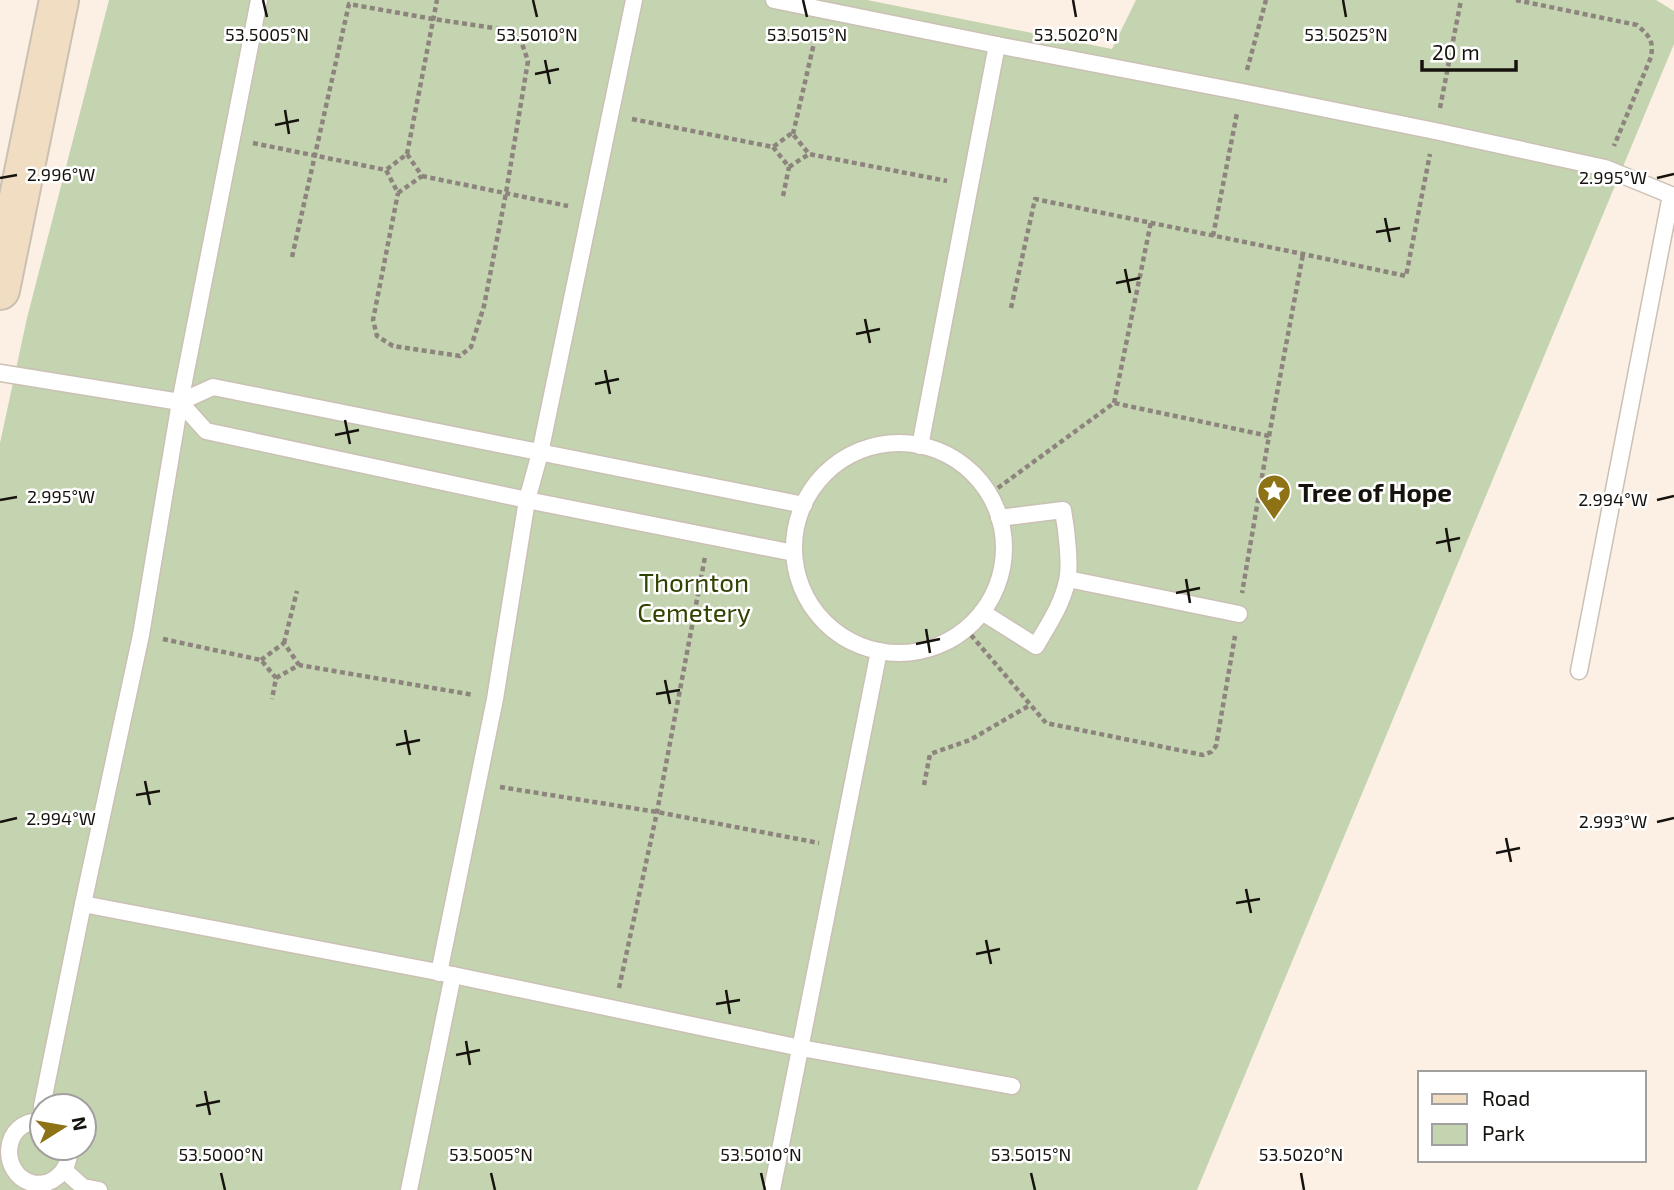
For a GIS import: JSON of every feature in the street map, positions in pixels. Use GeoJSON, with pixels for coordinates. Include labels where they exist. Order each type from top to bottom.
{"type":"FeatureCollection","features":[{"type":"Feature","properties":{"kind":"main road"},"geometry":{"type":"LineString","coordinates":[[0,290],[59,0]]}},
{"type":"Feature","properties":{"kind":"lane"},"geometry":{"type":"LineString","coordinates":[[45,1092],[141,635],[180,402],[260,0]]}},
{"type":"Feature","properties":{"kind":"lane"},"geometry":{"type":"LineString","coordinates":[[409,1190],[527,500],[540,453],[634,0]]}},
{"type":"Feature","properties":{"kind":"lane"},"geometry":{"type":"LineString","coordinates":[[774,0],[1435,131],[1605,168],[1671,195],[1579,671]]}},
{"type":"Feature","properties":{"kind":"lane"},"geometry":{"type":"LineString","coordinates":[[920,446],[997,45]]}},
{"type":"Feature","properties":{"kind":"lane"},"geometry":{"type":"LineString","coordinates":[[0,373],[180,402],[213,387],[804,505]]}},
{"type":"Feature","properties":{"kind":"lane"},"geometry":{"type":"LineString","coordinates":[[180,402],[206,431],[527,500],[794,553]]}},
{"type":"Feature","properties":{"kind":"lane"},"geometry":{"type":"LineString","coordinates":[[905,443],[920,446],[944,454],[966,468],[991,493],[1003,535],[997,587],[982,612],[966,629],[951,639],[933,647],[906,653],[878,651],[846,639],[819,617],[809,603],[796,570],[796,528],[804,505],[821,478],[845,458],[881,445],[905,443]]}},
{"type":"Feature","properties":{"kind":"lane"},"geometry":{"type":"LineString","coordinates":[[982,612],[1036,646],[1056,612],[1068,579],[1067,531],[1063,510],[999,518]]}},
{"type":"Feature","properties":{"kind":"lane"},"geometry":{"type":"LineString","coordinates":[[1068,579],[1239,614]]}},
{"type":"Feature","properties":{"kind":"lane"},"geometry":{"type":"LineString","coordinates":[[772,1190],[878,651]]}},
{"type":"Feature","properties":{"kind":"lane"},"geometry":{"type":"LineString","coordinates":[[83,904],[446,974],[801,1048],[1012,1086]]}},
{"type":"Feature","properties":{"kind":"lane"},"geometry":{"type":"LineString","coordinates":[[28,1122],[19,1126],[9,1139],[6,1150],[10,1168],[18,1177],[38,1184],[49,1182],[57,1178],[67,1162]]}},
{"type":"Feature","properties":{"kind":"lane"},"geometry":{"type":"LineString","coordinates":[[64,1170],[83,1186],[99,1190]]}},
{"type":"Feature","properties":{"kind":"path"},"geometry":{"type":"LineString","coordinates":[[232,139],[387,170],[407,154],[437,0]]}},
{"type":"Feature","properties":{"kind":"path"},"geometry":{"type":"LineString","coordinates":[[1213,236],[1242,92],[1266,0]]}},
{"type":"Feature","properties":{"kind":"path"},"geometry":{"type":"LineString","coordinates":[[1011,308],[1035,199],[1406,276],[1461,0]]}},
{"type":"Feature","properties":{"kind":"path"},"geometry":{"type":"LineString","coordinates":[[1516,0],[1637,25],[1649,36],[1653,47],[1651,57],[1605,168]]}},
{"type":"Feature","properties":{"kind":"path"},"geometry":{"type":"LineString","coordinates":[[292,257],[349,4],[507,30],[520,38],[528,61],[506,193],[484,306],[471,347],[460,356],[393,346],[377,336],[373,320],[398,192],[387,170]]}},
{"type":"Feature","properties":{"kind":"path"},"geometry":{"type":"LineString","coordinates":[[793,135],[821,10]]}},
{"type":"Feature","properties":{"kind":"path"},"geometry":{"type":"LineString","coordinates":[[610,115],[773,147],[789,167]]}},
{"type":"Feature","properties":{"kind":"path"},"geometry":{"type":"LineString","coordinates":[[773,147],[793,135]]}},
{"type":"Feature","properties":{"kind":"path"},"geometry":{"type":"LineString","coordinates":[[793,135],[809,154],[971,185]]}},
{"type":"Feature","properties":{"kind":"path"},"geometry":{"type":"LineString","coordinates":[[407,154],[422,176],[590,211]]}},
{"type":"Feature","properties":{"kind":"path"},"geometry":{"type":"LineString","coordinates":[[783,196],[789,167],[809,154]]}},
{"type":"Feature","properties":{"kind":"path"},"geometry":{"type":"LineString","coordinates":[[398,192],[422,176]]}},
{"type":"Feature","properties":{"kind":"path"},"geometry":{"type":"LineString","coordinates":[[991,493],[1114,403],[1151,222]]}},
{"type":"Feature","properties":{"kind":"path"},"geometry":{"type":"LineString","coordinates":[[966,629],[1046,723],[1203,755],[1211,752],[1216,746],[1303,254]]}},
{"type":"Feature","properties":{"kind":"path"},"geometry":{"type":"LineString","coordinates":[[1114,403],[1269,436]]}},
{"type":"Feature","properties":{"kind":"path"},"geometry":{"type":"LineString","coordinates":[[614,1009],[657,813],[708,537]]}},
{"type":"Feature","properties":{"kind":"path"},"geometry":{"type":"LineString","coordinates":[[261,660],[284,643],[297,590]]}},
{"type":"Feature","properties":{"kind":"path"},"geometry":{"type":"LineString","coordinates":[[141,635],[261,660],[276,678]]}},
{"type":"Feature","properties":{"kind":"path"},"geometry":{"type":"LineString","coordinates":[[284,643],[299,665]]}},
{"type":"Feature","properties":{"kind":"path"},"geometry":{"type":"LineString","coordinates":[[272,699],[276,678],[299,665],[495,699]]}},
{"type":"Feature","properties":{"kind":"path"},"geometry":{"type":"LineString","coordinates":[[924,785],[930,754],[970,740],[1030,705]]}},
{"type":"Feature","properties":{"kind":"path"},"geometry":{"type":"LineString","coordinates":[[478,783],[841,847]]}},
{"type":"Feature","properties":{"kind":"green space","name":"Thornton Cemetery"},"geometry":{"type":"Polygon","coordinates":[[[109,0],[867,0],[1112,49],[1136,0],[1656,0],[1674,11],[1674,44],[1197,1190],[0,1190],[0,443],[27,318],[109,0]]]}},
{"type":"Feature","properties":{"kind":"place","name":"Tree of Hope"},"geometry":{"type":"Point","coordinates":[1274,521]}}]}
